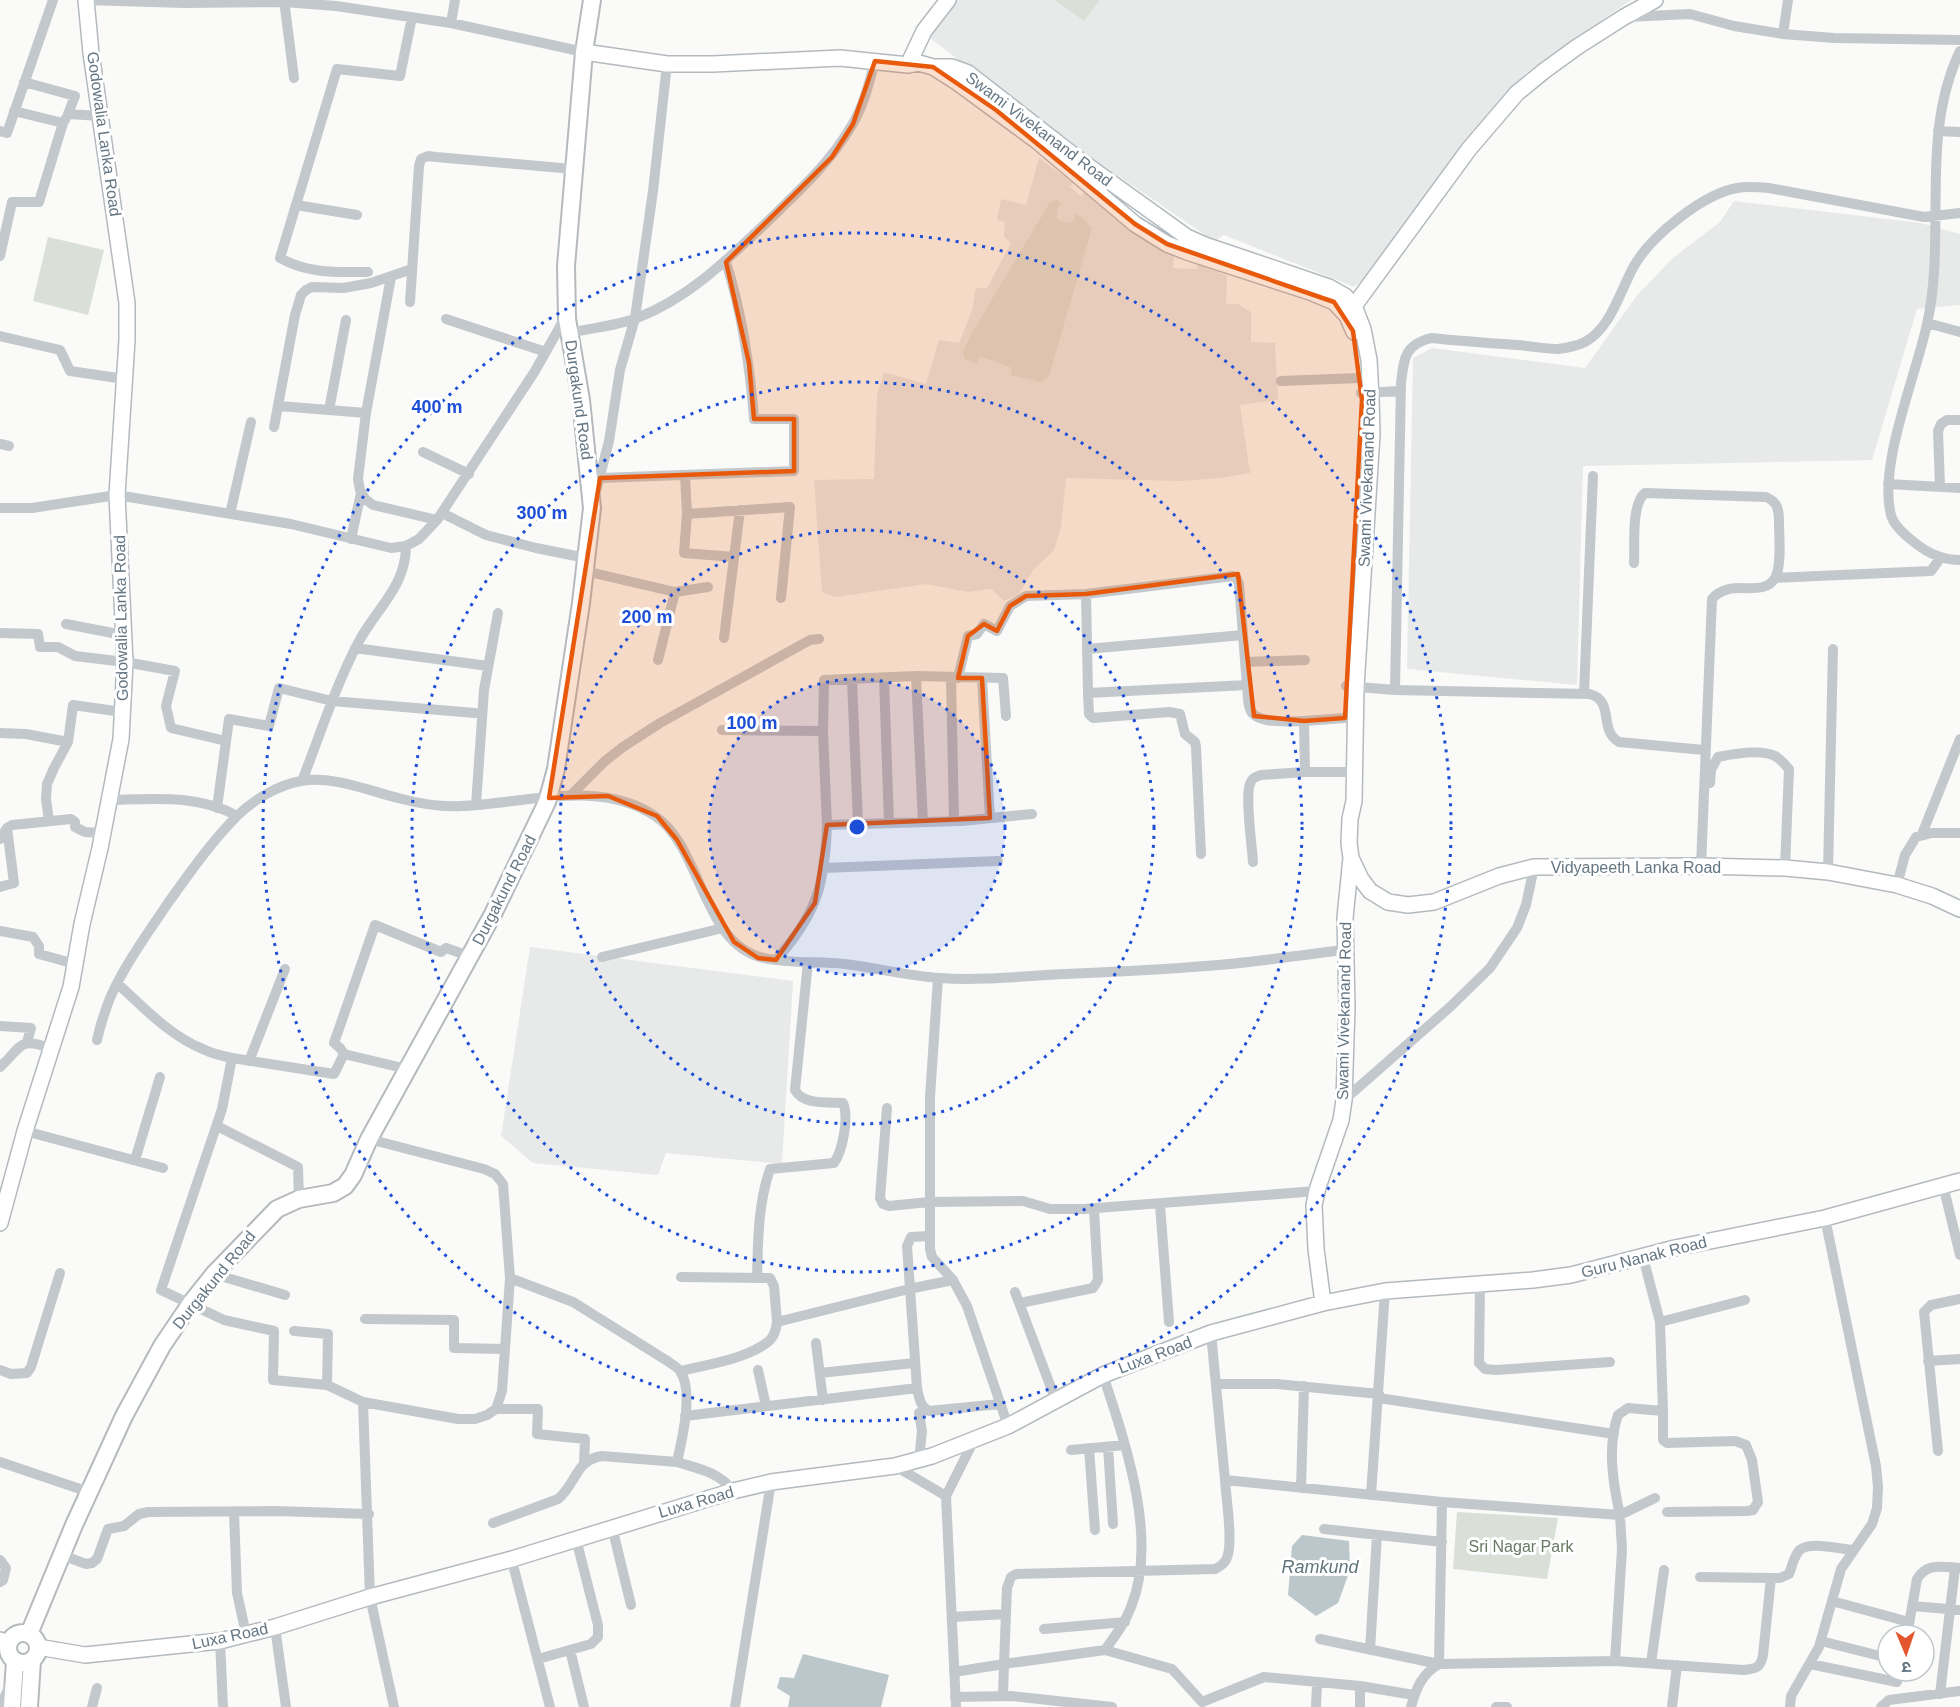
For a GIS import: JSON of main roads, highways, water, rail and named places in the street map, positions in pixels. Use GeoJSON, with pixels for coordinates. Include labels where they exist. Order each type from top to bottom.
{"type":"FeatureCollection","features":[{"type":"Feature","properties":{"kind":"main road","name":"Durgakund Road"},"geometry":{"type":"LineString","coordinates":[[26,1659],[62,1555],[89,1492],[124,1416],[162,1346],[191,1303],[214,1275],[277,1209],[299,1199],[333,1193],[345,1186],[353,1175],[369,1139],[493,914],[549,798],[556,769],[592,508],[581,400],[567,313],[566,266],[584,52],[592,0]]}},
{"type":"Feature","properties":{"kind":"main road"},"geometry":{"type":"LineString","coordinates":[[4,1641],[15,1635],[26,1659],[29,1707]]}},
{"type":"Feature","properties":{"kind":"main road"},"geometry":{"type":"LineString","coordinates":[[12,1707],[26,1659]]}},
{"type":"Feature","properties":{"kind":"water","name":"Ramkund"},"geometry":{"type":"Polygon","coordinates":[[[1302,1535],[1349,1541],[1350,1570],[1338,1603],[1316,1616],[1288,1595],[1292,1546],[1302,1535]]]}},
{"type":"Feature","properties":{"kind":"water"},"geometry":{"type":"Polygon","coordinates":[[[803,1654],[889,1675],[881,1707],[788,1707],[790,1696],[777,1688],[780,1677],[794,1678],[803,1654]]]}},
{"type":"Feature","properties":{"kind":"park label","name":"Sri Nagar Park"},"geometry":{"type":"Point","coordinates":[1521,1546]}}]}
